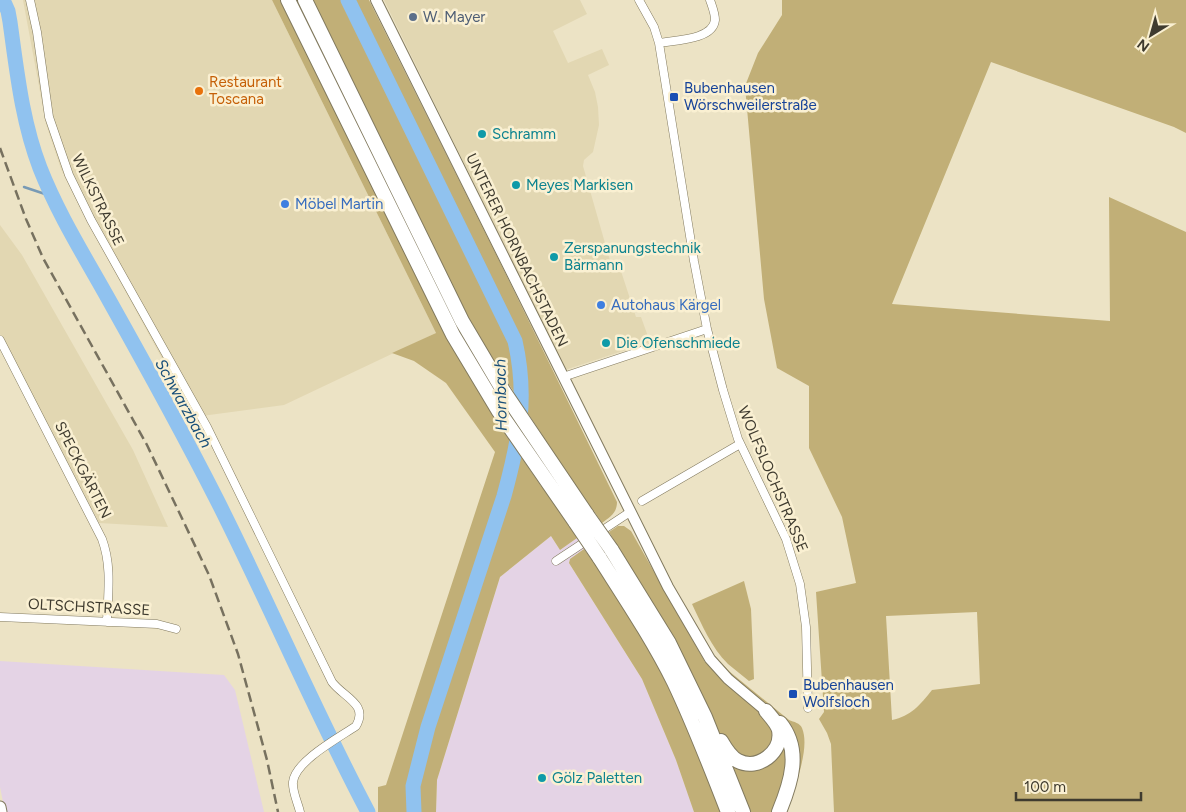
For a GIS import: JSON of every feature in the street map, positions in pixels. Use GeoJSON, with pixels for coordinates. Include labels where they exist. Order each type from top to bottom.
{"type":"FeatureCollection","features":[{"type":"Feature","properties":{"kind":"highway"},"geometry":{"type":"LineString","coordinates":[[288,0],[453,335],[498,410],[543,476],[582,519]]}},
{"type":"Feature","properties":{"kind":"highway"},"geometry":{"type":"LineString","coordinates":[[304,0],[462,321],[504,392],[547,458],[582,519],[669,643],[705,717],[743,812]]}},
{"type":"Feature","properties":{"kind":"highway"},"geometry":{"type":"LineString","coordinates":[[605,553],[673,680],[701,740],[728,812]]}},
{"type":"Feature","properties":{"kind":"highway"},"geometry":{"type":"LineString","coordinates":[[705,717],[729,754],[738,761],[750,764],[761,762],[770,756],[779,740],[777,725],[766,711]]}},
{"type":"Feature","properties":{"kind":"highway"},"geometry":{"type":"LineString","coordinates":[[766,711],[784,728],[792,747],[793,759],[790,782],[779,812]]}},
{"type":"Feature","properties":{"kind":"main road"},"geometry":{"type":"LineString","coordinates":[[0,807],[1,812]]}},
{"type":"Feature","properties":{"kind":"street","name":"WILKSTRASSE"},"geometry":{"type":"LineString","coordinates":[[30,0],[37,32],[48,117],[69,175],[100,237],[189,395],[332,682],[360,710],[361,718],[356,726],[316,753],[303,763],[296,772],[292,783],[300,812]]}},
{"type":"Feature","properties":{"kind":"street","name":"UNTERER HORNBACHSTADEN"},"geometry":{"type":"LineString","coordinates":[[376,0],[668,587],[710,659],[728,679],[766,711]]}},
{"type":"Feature","properties":{"kind":"street","name":"WOLFSLOCHSTRASSE"},"geometry":{"type":"LineString","coordinates":[[639,0],[654,27],[659,43],[694,261],[707,329],[731,417],[740,444],[786,539],[800,584],[806,627],[808,708]]}},
{"type":"Feature","properties":{"kind":"street"},"geometry":{"type":"LineString","coordinates":[[659,43],[698,36],[709,31],[713,26],[714,20],[710,0]]}},
{"type":"Feature","properties":{"kind":"street"},"geometry":{"type":"LineString","coordinates":[[563,377],[707,329]]}},
{"type":"Feature","properties":{"kind":"street","name":"SPECKGÄRTEN"},"geometry":{"type":"LineString","coordinates":[[0,340],[107,551],[110,572],[106,622]]}},
{"type":"Feature","properties":{"kind":"street"},"geometry":{"type":"LineString","coordinates":[[642,501],[740,444]]}},
{"type":"Feature","properties":{"kind":"street"},"geometry":{"type":"LineString","coordinates":[[556,561],[630,512]]}},
{"type":"Feature","properties":{"kind":"street","name":"OLTSCHSTRASSE"},"geometry":{"type":"LineString","coordinates":[[0,617],[157,624],[176,629]]}},
{"type":"Feature","properties":{"kind":"shaded area"},"geometry":{"type":"Polygon","coordinates":[[[23,0],[272,0],[436,333],[284,405],[194,417],[87,221],[61,169],[46,124],[23,0]]]}},
{"type":"Feature","properties":{"kind":"shaded area"},"geometry":{"type":"Polygon","coordinates":[[[272,0],[369,0],[617,502],[614,512],[602,523],[594,511],[570,527],[577,538],[560,550],[551,536],[500,577],[437,780],[436,812],[378,812],[378,787],[386,785],[495,452],[446,383],[414,361],[392,353],[436,333],[272,0]],[[508,383],[495,418],[541,486],[550,447],[508,383]]]}},
{"type":"Feature","properties":{"kind":"shaded area"},"geometry":{"type":"Polygon","coordinates":[[[384,0],[580,0],[587,14],[553,31],[568,63],[602,49],[609,65],[588,75],[595,92],[599,125],[593,152],[584,160],[583,166],[611,264],[618,262],[636,317],[641,317],[650,342],[565,370],[384,0]]]}},
{"type":"Feature","properties":{"kind":"shaded area"},"geometry":{"type":"Polygon","coordinates":[[[782,0],[1186,0],[1186,133],[1174,127],[991,62],[892,304],[1110,321],[1109,197],[1186,232],[1186,812],[834,812],[831,744],[819,719],[824,712],[816,592],[856,583],[842,517],[809,448],[809,386],[777,368],[764,299],[745,86],[758,53],[782,15],[782,0]],[[977,612],[886,616],[892,720],[905,716],[915,709],[932,690],[980,684],[977,612]]]}},
{"type":"Feature","properties":{"kind":"shaded area"},"geometry":{"type":"Polygon","coordinates":[[[0,225],[22,255],[133,450],[168,527],[99,523],[0,334],[0,225]]]}},
{"type":"Feature","properties":{"kind":"shaded area"},"geometry":{"type":"Polygon","coordinates":[[[618,526],[624,526],[631,531],[705,662],[715,656],[730,672],[789,720],[801,726],[804,737],[803,759],[786,812],[694,812],[676,760],[642,679],[569,563],[570,559],[584,549],[593,561],[617,545],[609,532],[618,526]]]}},
{"type":"Feature","properties":{"kind":"shaded area"},"geometry":{"type":"Polygon","coordinates":[[[551,536],[560,550],[577,538],[584,549],[570,559],[569,563],[642,679],[676,760],[694,812],[436,812],[437,780],[500,577],[551,536]]]}},
{"type":"Feature","properties":{"kind":"shaded area"},"geometry":{"type":"Polygon","coordinates":[[[744,581],[751,609],[754,679],[749,681],[728,664],[717,650],[707,636],[692,604],[744,581]]]}},
{"type":"Feature","properties":{"kind":"shaded area"},"geometry":{"type":"Polygon","coordinates":[[[0,661],[224,675],[235,690],[264,812],[5,812],[0,787],[0,661]]]}},
{"type":"Feature","properties":{"kind":"waterway","name":"Schwarzbach"},"geometry":{"type":"LineString","coordinates":[[3,0],[8,11],[21,96],[29,132],[47,185],[72,235],[217,500],[329,735],[368,812]]}},
{"type":"Feature","properties":{"kind":"waterway","name":"Hornbach"},"geometry":{"type":"LineString","coordinates":[[348,0],[515,341],[521,382],[520,419],[514,457],[504,496],[428,727],[413,786],[414,812]]}},
{"type":"Feature","properties":{"kind":"waterway"},"geometry":{"type":"LineString","coordinates":[[24,187],[51,196]]}},
{"type":"Feature","properties":{"kind":"railway"},"geometry":{"type":"LineString","coordinates":[[0,148],[26,219],[43,258],[147,445],[209,575],[238,654],[267,760],[278,812]]}},
{"type":"Feature","properties":{"kind":"place","name":"W. Mayer"},"geometry":{"type":"Point","coordinates":[413,17]}},
{"type":"Feature","properties":{"kind":"place","name":"Restaurant Toscana"},"geometry":{"type":"Point","coordinates":[199,91]}},
{"type":"Feature","properties":{"kind":"place","name":"Bubenhausen Wörschweilerstraße"},"geometry":{"type":"Point","coordinates":[674,97]}},
{"type":"Feature","properties":{"kind":"place","name":"Schramm"},"geometry":{"type":"Point","coordinates":[482,134]}},
{"type":"Feature","properties":{"kind":"place","name":"Meyes Markisen"},"geometry":{"type":"Point","coordinates":[516,185]}},
{"type":"Feature","properties":{"kind":"place","name":"Möbel Martin"},"geometry":{"type":"Point","coordinates":[285,204]}},
{"type":"Feature","properties":{"kind":"place","name":"Zerspanungstechnik Bärmann"},"geometry":{"type":"Point","coordinates":[554,257]}},
{"type":"Feature","properties":{"kind":"place","name":"Autohaus Kärgel"},"geometry":{"type":"Point","coordinates":[601,305]}},
{"type":"Feature","properties":{"kind":"place","name":"Die Ofenschmiede"},"geometry":{"type":"Point","coordinates":[606,343]}},
{"type":"Feature","properties":{"kind":"place","name":"Bubenhausen Wolfsloch"},"geometry":{"type":"Point","coordinates":[793,694]}},
{"type":"Feature","properties":{"kind":"place","name":"Gölz Paletten"},"geometry":{"type":"Point","coordinates":[542,778]}}]}
